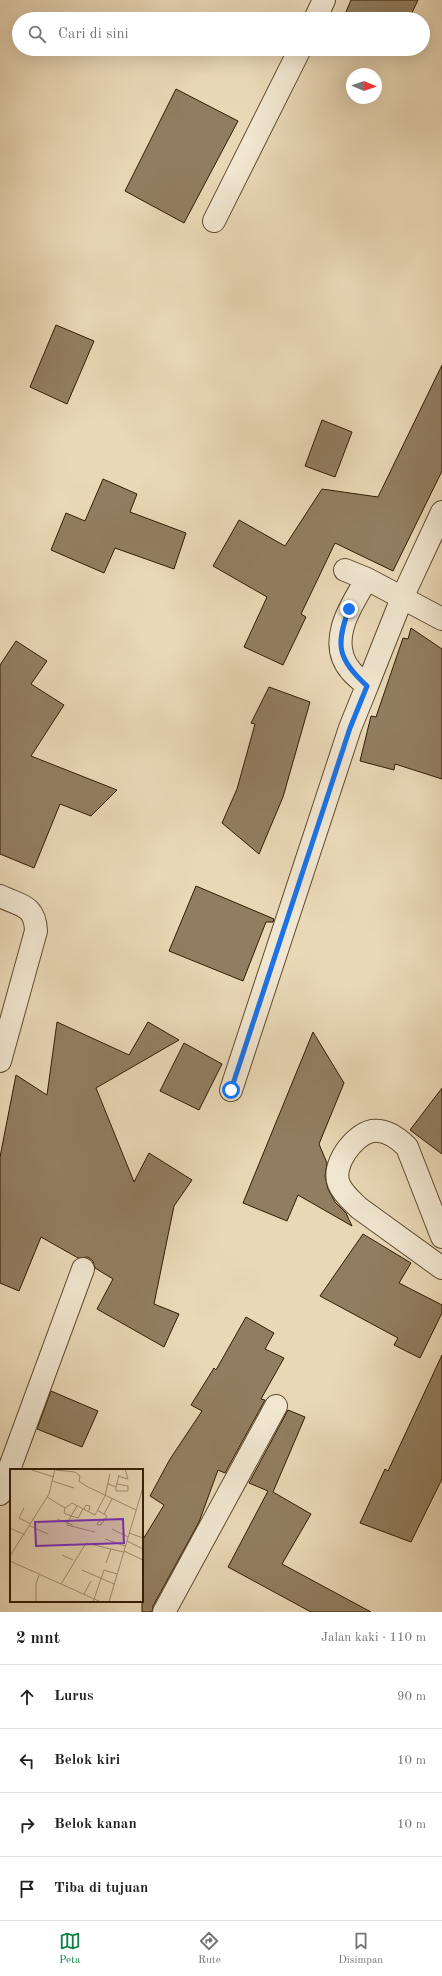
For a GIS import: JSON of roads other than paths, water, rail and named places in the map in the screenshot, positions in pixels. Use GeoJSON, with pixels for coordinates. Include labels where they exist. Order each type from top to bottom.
{"type":"FeatureCollection","features":[{"type":"Feature","properties":{"kind":"street"},"geometry":{"type":"LineString","coordinates":[[318,12],[324,0]]}},
{"type":"Feature","properties":{"kind":"street"},"geometry":{"type":"LineString","coordinates":[[214,221],[296,56]]}},
{"type":"Feature","properties":{"kind":"street"},"geometry":{"type":"LineString","coordinates":[[231,1090],[350,728],[402,598],[442,512]]}},
{"type":"Feature","properties":{"kind":"street"},"geometry":{"type":"LineString","coordinates":[[345,570],[442,619]]}},
{"type":"Feature","properties":{"kind":"street"},"geometry":{"type":"LineString","coordinates":[[367,580],[349,609],[342,626],[340,644],[344,659],[350,670],[367,686]]}},
{"type":"Feature","properties":{"kind":"street"},"geometry":{"type":"LineString","coordinates":[[0,896],[30,910],[36,919],[36,931],[0,1062]]}},
{"type":"Feature","properties":{"kind":"street"},"geometry":{"type":"LineString","coordinates":[[442,1237],[407,1147],[397,1137],[386,1132],[372,1131],[358,1138],[345,1154],[337,1171],[339,1184],[348,1197],[359,1208],[442,1268]]}},
{"type":"Feature","properties":{"kind":"street"},"geometry":{"type":"LineString","coordinates":[[0,1494],[83,1269]]}},
{"type":"Feature","properties":{"kind":"street"},"geometry":{"type":"LineString","coordinates":[[164,1612],[276,1406]]}}]}
